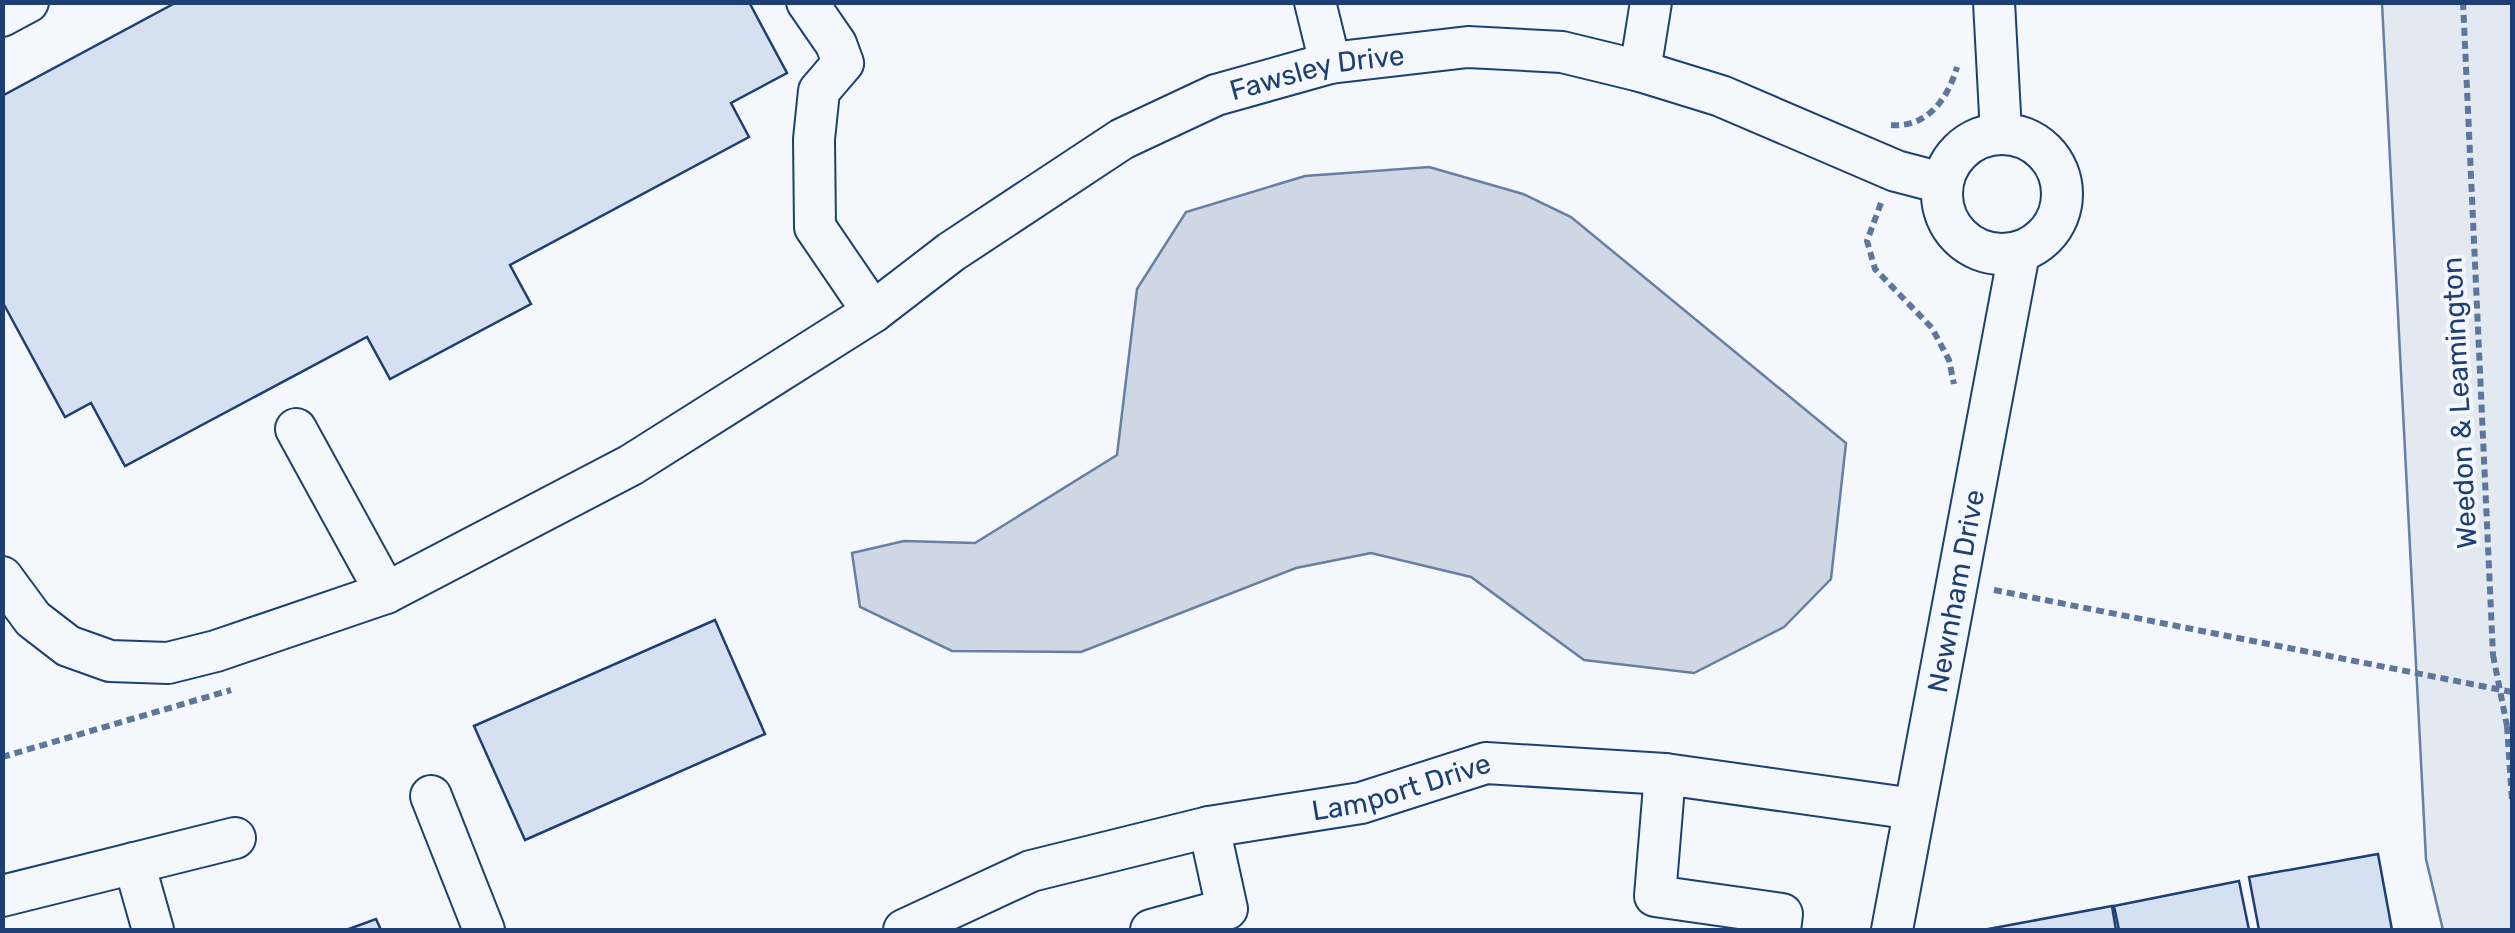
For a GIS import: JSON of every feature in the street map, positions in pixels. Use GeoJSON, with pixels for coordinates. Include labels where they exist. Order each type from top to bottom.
{"type":"FeatureCollection","features":[{"type":"Feature","properties":{"kind":"street"},"geometry":{"type":"LineString","coordinates":[[2,16],[28,2]]}},
{"type":"Feature","properties":{"kind":"street"},"geometry":{"type":"LineString","coordinates":[[806,2],[836,44],[843,63],[819,90],[814,139],[815,227],[873,312]]}},
{"type":"Feature","properties":{"kind":"street"},"geometry":{"type":"LineString","coordinates":[[1315,2],[1330,63]]}},
{"type":"Feature","properties":{"kind":"street"},"geometry":{"type":"LineString","coordinates":[[1640,71],[1651,2]]}},
{"type":"Feature","properties":{"kind":"street"},"geometry":{"type":"LineString","coordinates":[[1994,2],[2001,133]]}},
{"type":"Feature","properties":{"kind":"street","name":"Fawsley Drive"},"geometry":{"type":"LineString","coordinates":[[2,577],[45,628],[68,646],[110,662],[168,663],[216,652],[386,593],[631,464],[873,312],[950,252],[1122,139],[1216,94],[1330,63],[1468,46],[1562,52],[1721,96],[1896,172],[1942,182]]}},
{"type":"Feature","properties":{"kind":"street"},"geometry":{"type":"LineString","coordinates":[[2001,133],[2026,138],[2046,152],[2060,174],[2063,198],[2056,222],[2040,242],[2019,253],[1998,256],[1961,239],[1945,213],[1942,182],[1963,147],[1981,136],[2001,133]]}},
{"type":"Feature","properties":{"kind":"street","name":"Newnham Drive"},"geometry":{"type":"LineString","coordinates":[[1892,930],[2019,253]]}},
{"type":"Feature","properties":{"kind":"street"},"geometry":{"type":"LineString","coordinates":[[296,429],[386,593]]}},
{"type":"Feature","properties":{"kind":"street","name":"Lamport Drive"},"geometry":{"type":"LineString","coordinates":[[904,930],[1032,870],[1209,826],[1361,803],[1486,763],[1666,774],[1914,808]]}},
{"type":"Feature","properties":{"kind":"street"},"geometry":{"type":"LineString","coordinates":[[1666,774],[1655,896],[1782,914],[1780,930]]}},
{"type":"Feature","properties":{"kind":"street"},"geometry":{"type":"LineString","coordinates":[[431,796],[484,930]]}},
{"type":"Feature","properties":{"kind":"street"},"geometry":{"type":"LineString","coordinates":[[1151,930],[1227,909],[1209,826]]}},
{"type":"Feature","properties":{"kind":"street"},"geometry":{"type":"LineString","coordinates":[[2,896],[235,838]]}},
{"type":"Feature","properties":{"kind":"street"},"geometry":{"type":"LineString","coordinates":[[134,863],[153,930]]}},
{"type":"Feature","properties":{"kind":"path","name":"Weedon & Leamington"},"geometry":{"type":"LineString","coordinates":[[2463,2],[2494,656],[2507,726],[2512,801]]}},
{"type":"Feature","properties":{"kind":"path"},"geometry":{"type":"LineString","coordinates":[[1886,124],[1905,126],[1932,114],[1952,84],[1962,54]]}},
{"type":"Feature","properties":{"kind":"path"},"geometry":{"type":"LineString","coordinates":[[1896,172],[1874,216],[1867,241],[1875,268],[1932,328],[1949,360],[1956,397]]}},
{"type":"Feature","properties":{"kind":"path"},"geometry":{"type":"LineString","coordinates":[[1955,582],[2512,692]]}},
{"type":"Feature","properties":{"kind":"path"},"geometry":{"type":"LineString","coordinates":[[2,757],[238,686]]}},
{"type":"Feature","properties":{"kind":"shaded area"},"geometry":{"type":"Polygon","coordinates":[[[2382,3],[2512,3],[2512,930],[2443,930],[2426,859],[2382,3]]]}},
{"type":"Feature","properties":{"kind":"shaded area"},"geometry":{"type":"Polygon","coordinates":[[[1429,167],[1523,194],[1571,217],[1846,443],[1831,579],[1784,627],[1694,673],[1584,660],[1471,577],[1371,553],[1296,568],[1081,652],[952,651],[860,607],[852,553],[904,541],[975,543],[1117,455],[1137,289],[1186,212],[1305,176],[1429,167]]]}},
{"type":"Feature","properties":{"kind":"building"},"geometry":{"type":"Polygon","coordinates":[[[177,2],[749,2],[787,73],[731,103],[749,137],[510,265],[531,304],[390,379],[367,337],[125,466],[91,403],[65,417],[2,301],[2,96],[177,2]]]}},
{"type":"Feature","properties":{"kind":"building"},"geometry":{"type":"Polygon","coordinates":[[[715,620],[765,734],[525,840],[474,726],[715,620]]]}},
{"type":"Feature","properties":{"kind":"building"},"geometry":{"type":"Polygon","coordinates":[[[2378,854],[2392,930],[2259,930],[2249,877],[2378,854]]]}},
{"type":"Feature","properties":{"kind":"building"},"geometry":{"type":"Polygon","coordinates":[[[2239,881],[2249,930],[2119,930],[2114,906],[2239,881]]]}},
{"type":"Feature","properties":{"kind":"building"},"geometry":{"type":"Polygon","coordinates":[[[2112,906],[2116,930],[1983,930],[2112,906]]]}},
{"type":"Feature","properties":{"kind":"building"},"geometry":{"type":"Polygon","coordinates":[[[376,919],[381,930],[346,930],[376,919]]]}}]}
